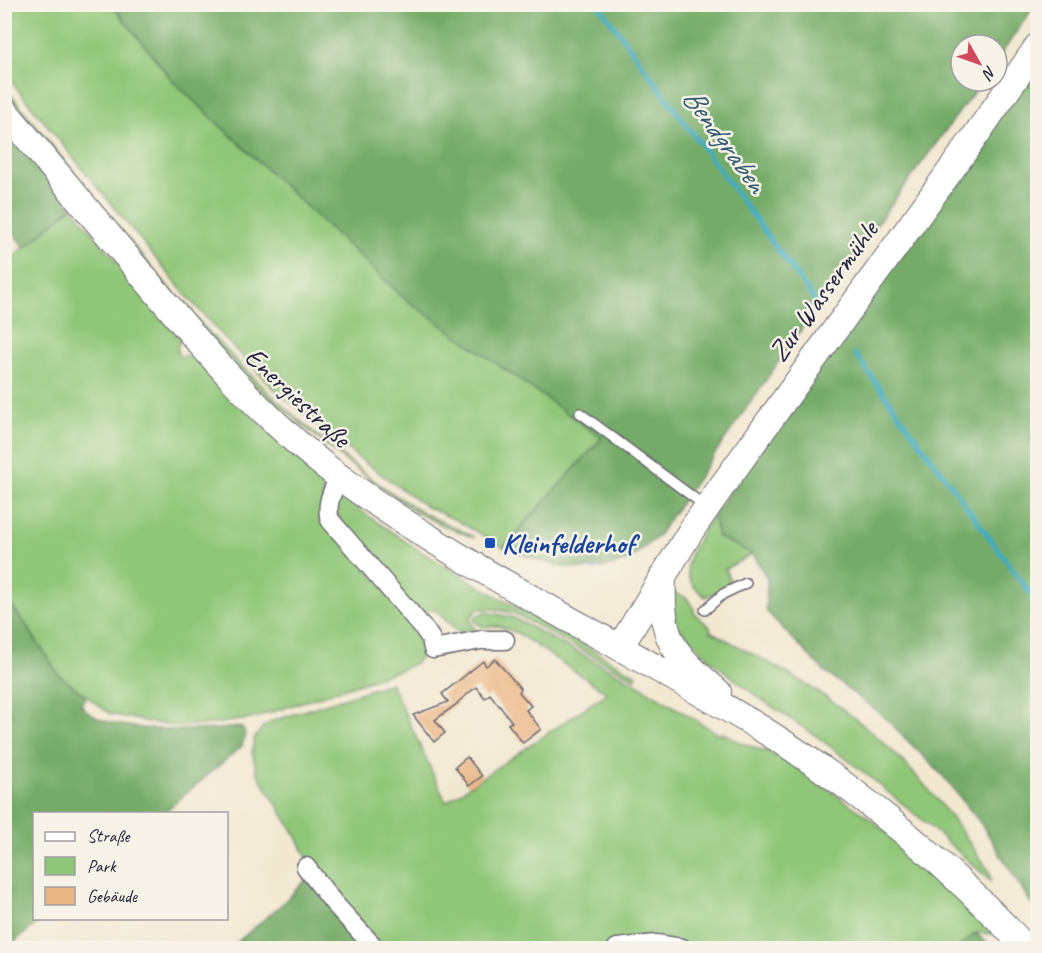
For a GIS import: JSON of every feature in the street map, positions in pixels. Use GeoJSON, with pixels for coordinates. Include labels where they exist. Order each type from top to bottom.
{"type":"FeatureCollection","features":[{"type":"Feature","properties":{"kind":"main road","name":"Zur Wassermühle"},"geometry":{"type":"LineString","coordinates":[[620,647],[707,507],[969,146],[1038,46]]}},
{"type":"Feature","properties":{"kind":"main road","name":"Energiestraße"},"geometry":{"type":"LineString","coordinates":[[4,110],[218,366],[270,418],[339,476],[453,554],[770,734]]}},
{"type":"Feature","properties":{"kind":"main road"},"geometry":{"type":"LineString","coordinates":[[663,576],[663,616],[666,630],[673,646],[698,673],[770,734],[876,810],[938,862],[1020,937]]}},
{"type":"Feature","properties":{"kind":"street"},"geometry":{"type":"LineString","coordinates":[[339,476],[329,504],[330,520],[424,630],[431,639],[433,649],[481,640],[505,640]]}},
{"type":"Feature","properties":{"kind":"street"},"geometry":{"type":"LineString","coordinates":[[306,867],[333,902],[375,948]]}},
{"type":"Feature","properties":{"kind":"street"},"geometry":{"type":"LineString","coordinates":[[617,948],[656,944],[682,948]]}},
{"type":"Feature","properties":{"kind":"lane"},"geometry":{"type":"LineString","coordinates":[[580,413],[707,507]]}},
{"type":"Feature","properties":{"kind":"lane"},"geometry":{"type":"LineString","coordinates":[[705,610],[723,594],[746,583]]}},
{"type":"Feature","properties":{"kind":"green space"},"geometry":{"type":"Polygon","coordinates":[[[4,5],[112,5],[174,82],[404,298],[602,438],[503,547],[458,521],[425,506],[352,453],[273,388],[184,293],[5,74],[4,5]]]}},
{"type":"Feature","properties":{"kind":"green space"},"geometry":{"type":"Polygon","coordinates":[[[112,5],[1035,5],[1009,43],[1009,33],[949,33],[949,93],[973,93],[832,285],[657,537],[623,562],[592,569],[577,569],[547,563],[503,547],[602,438],[404,298],[174,82],[112,5]]]}},
{"type":"Feature","properties":{"kind":"green space"},"geometry":{"type":"Polygon","coordinates":[[[1037,62],[1037,913],[982,825],[943,776],[882,715],[824,671],[766,611],[767,579],[753,554],[718,537],[713,515],[1037,62]]]}},
{"type":"Feature","properties":{"kind":"green space"},"geometry":{"type":"Polygon","coordinates":[[[4,86],[145,259],[218,342],[257,382],[312,431],[374,480],[422,512],[475,538],[414,511],[342,458],[259,389],[208,337],[5,92],[4,86]]]}},
{"type":"Feature","properties":{"kind":"green space"},"geometry":{"type":"Polygon","coordinates":[[[4,125],[72,207],[25,248],[5,223],[4,125]]]}},
{"type":"Feature","properties":{"kind":"green space"},"geometry":{"type":"Polygon","coordinates":[[[72,207],[180,339],[177,350],[180,357],[193,354],[255,419],[321,479],[322,512],[424,638],[425,651],[416,663],[251,719],[179,726],[110,714],[59,675],[5,597],[5,264],[72,207]]]}},
{"type":"Feature","properties":{"kind":"green space"},"geometry":{"type":"Polygon","coordinates":[[[345,500],[423,553],[637,675],[635,679],[514,613],[478,609],[470,618],[475,629],[459,633],[435,610],[417,613],[347,535],[334,507],[338,502],[345,500]]]}},
{"type":"Feature","properties":{"kind":"green space"},"geometry":{"type":"Polygon","coordinates":[[[713,515],[718,537],[753,554],[725,569],[732,585],[706,597],[695,588],[689,578],[687,568],[694,547],[713,515]]]}},
{"type":"Feature","properties":{"kind":"green space"},"geometry":{"type":"Polygon","coordinates":[[[673,592],[687,598],[694,613],[711,628],[710,631],[810,687],[863,725],[888,747],[953,819],[990,873],[991,881],[866,774],[715,664],[682,630],[672,628],[673,592]]]}},
{"type":"Feature","properties":{"kind":"green space"},"geometry":{"type":"Polygon","coordinates":[[[4,597],[24,622],[59,675],[86,696],[81,704],[91,714],[109,722],[130,726],[180,730],[240,727],[245,734],[242,746],[164,812],[33,812],[33,920],[41,920],[7,948],[4,948],[4,597]]]}},
{"type":"Feature","properties":{"kind":"green space"},"geometry":{"type":"Polygon","coordinates":[[[485,612],[512,617],[637,684],[720,735],[722,732],[739,742],[781,757],[867,816],[931,870],[997,934],[976,933],[958,948],[692,948],[653,943],[627,943],[588,948],[383,948],[309,862],[297,837],[257,773],[252,752],[254,739],[262,728],[272,721],[391,683],[446,802],[607,693],[517,633],[499,626],[483,627],[474,621],[476,616],[485,612]]]}},
{"type":"Feature","properties":{"kind":"green space"},"geometry":{"type":"Polygon","coordinates":[[[310,876],[364,948],[230,948],[280,906],[310,876]]]}},
{"type":"Feature","properties":{"kind":"green space"},"geometry":{"type":"Polygon","coordinates":[[[976,933],[992,948],[958,948],[976,933]]]}},
{"type":"Feature","properties":{"kind":"building"},"geometry":{"type":"Polygon","coordinates":[[[495,659],[521,689],[519,692],[531,706],[526,710],[541,729],[523,743],[508,724],[512,722],[490,694],[485,698],[476,687],[435,720],[445,733],[434,742],[413,715],[448,702],[442,694],[483,661],[486,666],[495,659]]]}},
{"type":"Feature","properties":{"kind":"building"},"geometry":{"type":"Polygon","coordinates":[[[467,757],[482,776],[469,786],[455,767],[467,757]]]}},
{"type":"Feature","properties":{"kind":"waterway","name":"Bendgraben"},"geometry":{"type":"LineString","coordinates":[[598,4],[816,302]]}},
{"type":"Feature","properties":{"kind":"waterway","name":"Bendgraben"},"geometry":{"type":"LineString","coordinates":[[855,354],[1038,604]]}},
{"type":"Feature","properties":{"kind":"place","name":"Kleinfelderhof"},"geometry":{"type":"Point","coordinates":[490,543]}}]}
